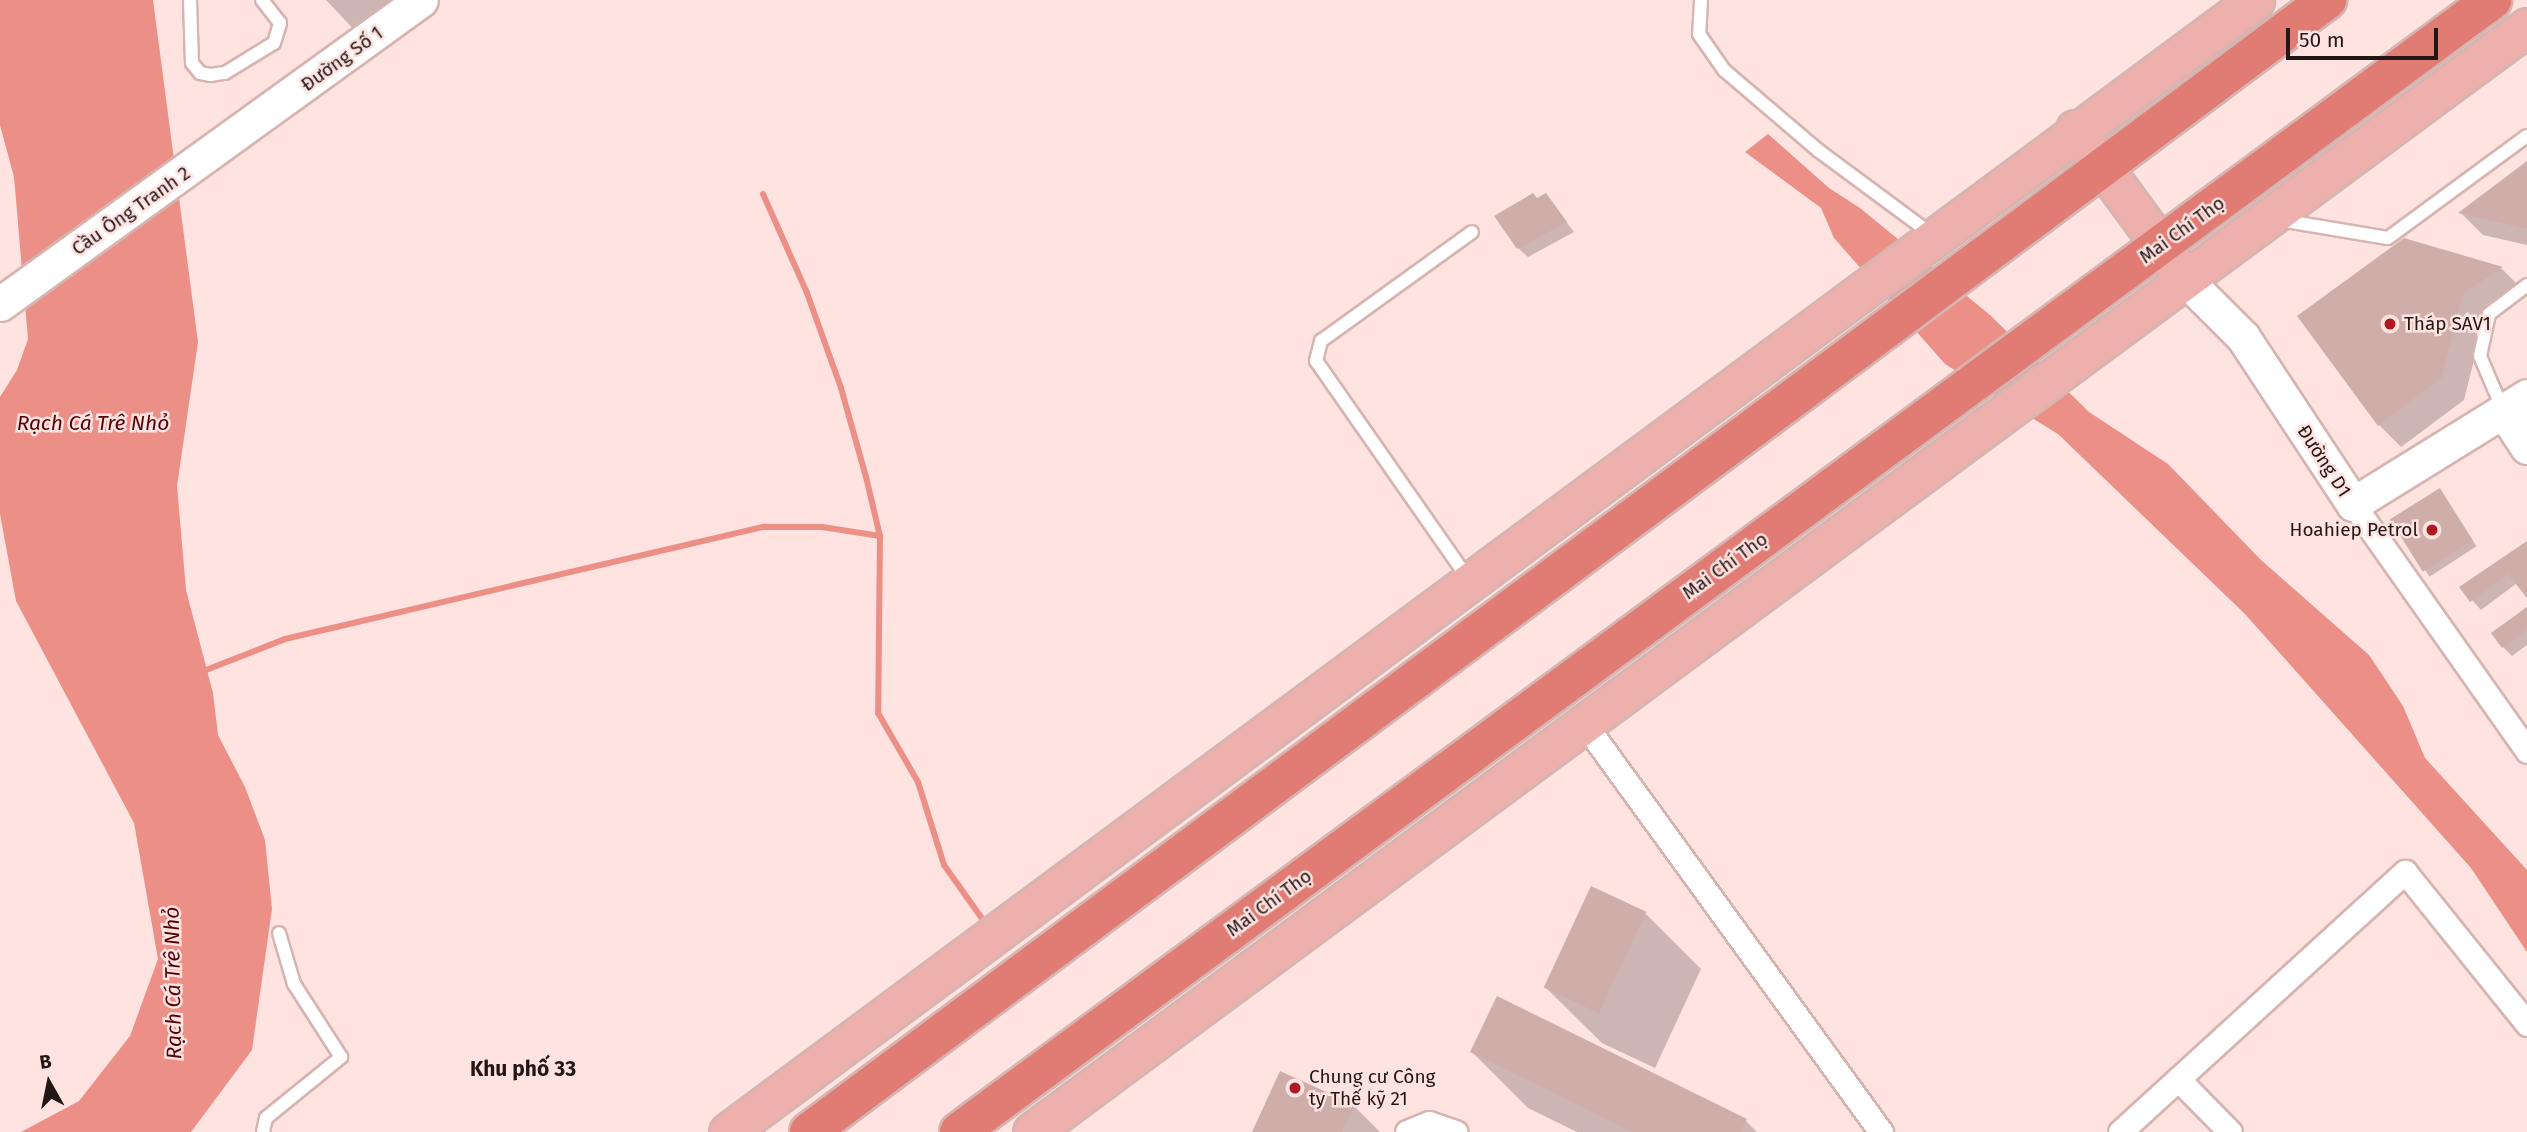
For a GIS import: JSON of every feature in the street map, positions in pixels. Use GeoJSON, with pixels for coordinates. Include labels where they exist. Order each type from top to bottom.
{"type":"FeatureCollection","features":[{"type":"Feature","properties":{"kind":"highway"},"geometry":{"type":"LineString","coordinates":[[809,1132],[2327,0]]}},
{"type":"Feature","properties":{"kind":"highway","name":"Mai Chí Thọ"},"geometry":{"type":"LineString","coordinates":[[958,1132],[2491,0]]}},
{"type":"Feature","properties":{"kind":"main road"},"geometry":{"type":"LineString","coordinates":[[728,1132],[2075,129],[2237,5]]}},
{"type":"Feature","properties":{"kind":"main road"},"geometry":{"type":"LineString","coordinates":[[1032,1132],[1586,726],[2527,27]]}},
{"type":"Feature","properties":{"kind":"main road"},"geometry":{"type":"LineString","coordinates":[[2075,129],[2186,280]]}},
{"type":"Feature","properties":{"kind":"street","name":"Đường Số 1"},"geometry":{"type":"LineString","coordinates":[[263,117],[421,0]]}},
{"type":"Feature","properties":{"kind":"street","name":"Cầu Ông Tranh 2"},"geometry":{"type":"LineString","coordinates":[[0,304],[263,117]]}},
{"type":"Feature","properties":{"kind":"street","name":"Đường D1"},"geometry":{"type":"LineString","coordinates":[[2186,280],[2243,337],[2353,505],[2527,751]]}},
{"type":"Feature","properties":{"kind":"street"},"geometry":{"type":"LineString","coordinates":[[2353,505],[2515,404],[2527,447]]}},
{"type":"Feature","properties":{"kind":"street"},"geometry":{"type":"LineString","coordinates":[[1586,726],[1881,1132]]}},
{"type":"Feature","properties":{"kind":"street"},"geometry":{"type":"LineString","coordinates":[[2120,1132],[2405,872],[2527,1024]]}},
{"type":"Feature","properties":{"kind":"street"},"geometry":{"type":"LineString","coordinates":[[2178,1080],[2230,1132]]}},
{"type":"Feature","properties":{"kind":"street"},"geometry":{"type":"LineString","coordinates":[[1407,1132],[1429,1123],[1455,1132]]}},
{"type":"Feature","properties":{"kind":"lane"},"geometry":{"type":"LineString","coordinates":[[190,0],[192,63],[200,73],[210,75],[226,73],[274,43],[280,23],[262,0]]}},
{"type":"Feature","properties":{"kind":"lane"},"geometry":{"type":"LineString","coordinates":[[1701,0],[1699,34],[1724,70],[1819,151],[1932,235]]}},
{"type":"Feature","properties":{"kind":"lane"},"geometry":{"type":"LineString","coordinates":[[2269,219],[2388,238],[2527,136]]}},
{"type":"Feature","properties":{"kind":"lane"},"geometry":{"type":"LineString","coordinates":[[1469,580],[1316,361],[1321,341],[1472,232]]}},
{"type":"Feature","properties":{"kind":"lane"},"geometry":{"type":"LineString","coordinates":[[2515,404],[2480,356],[2489,314],[2527,285]]}},
{"type":"Feature","properties":{"kind":"lane"},"geometry":{"type":"LineString","coordinates":[[263,1132],[266,1118],[341,1057],[294,984],[279,933]]}},
{"type":"Feature","properties":{"kind":"water","name":"Rạch Cá Trê Nhỏ"},"geometry":{"type":"Polygon","coordinates":[[[0,0],[153,0],[198,342],[177,486],[186,590],[213,693],[218,735],[245,787],[265,840],[272,909],[252,1050],[191,1132],[21,1132],[79,1101],[130,1036],[158,959],[134,823],[16,601],[0,514],[0,397],[17,370],[28,339],[14,177],[0,125],[0,0]]]}},
{"type":"Feature","properties":{"kind":"water"},"geometry":{"type":"Polygon","coordinates":[[[1768,134],[1829,188],[1860,208],[1990,315],[2089,412],[2168,464],[2261,560],[2369,655],[2403,706],[2425,758],[2527,870],[2527,952],[2471,868],[2245,614],[2058,434],[1945,364],[1834,238],[1821,208],[1745,152],[1768,134]]]}},
{"type":"Feature","properties":{"kind":"building"},"geometry":{"type":"Polygon","coordinates":[[[2527,161],[2527,229],[2458,213],[2527,161]]]}},
{"type":"Feature","properties":{"kind":"building"},"geometry":{"type":"Polygon","coordinates":[[[1533,193],[1537,198],[1546,193],[1567,222],[1517,249],[1494,216],[1533,193]]]}},
{"type":"Feature","properties":{"kind":"building","name":"Tháp SAV1"},"geometry":{"type":"Polygon","coordinates":[[[2404,238],[2503,267],[2463,294],[2442,377],[2378,426],[2297,316],[2404,238]]]}},
{"type":"Feature","properties":{"kind":"building","name":"Hoahiep Petrol"},"geometry":{"type":"Polygon","coordinates":[[[2440,488],[2473,541],[2423,572],[2390,519],[2440,488]]]}},
{"type":"Feature","properties":{"kind":"building"},"geometry":{"type":"Polygon","coordinates":[[[2527,541],[2527,598],[2508,574],[2470,602],[2459,587],[2527,541]]]}},
{"type":"Feature","properties":{"kind":"building"},"geometry":{"type":"Polygon","coordinates":[[[2527,607],[2527,630],[2502,648],[2491,633],[2527,607]]]}},
{"type":"Feature","properties":{"kind":"building"},"geometry":{"type":"Polygon","coordinates":[[[1591,886],[1646,912],[1599,1013],[1544,988],[1591,886]]]}},
{"type":"Feature","properties":{"kind":"building"},"geometry":{"type":"Polygon","coordinates":[[[1497,996],[1747,1119],[1740,1132],[1632,1132],[1470,1052],[1497,996]]]}},
{"type":"Feature","properties":{"kind":"building","name":"Chung cư Công ty Thế kỹ 21"},"geometry":{"type":"Polygon","coordinates":[[[1280,1071],[1355,1105],[1342,1132],[1252,1132],[1280,1071]]]}},
{"type":"Feature","properties":{"kind":"waterway"},"geometry":{"type":"LineString","coordinates":[[763,194],[807,293],[841,388],[880,536],[878,713],[918,782],[944,865],[988,927]]}},
{"type":"Feature","properties":{"kind":"waterway"},"geometry":{"type":"LineString","coordinates":[[201,672],[285,639],[764,527],[822,527],[880,536]]}},
{"type":"Feature","properties":{"kind":"place","name":"Tháp SAV1"},"geometry":{"type":"Point","coordinates":[2390,324]}},
{"type":"Feature","properties":{"kind":"place","name":"Hoahiep Petrol"},"geometry":{"type":"Point","coordinates":[2432,530]}},
{"type":"Feature","properties":{"kind":"place","name":"Chung cư Công ty Thế kỹ 21"},"geometry":{"type":"Point","coordinates":[1295,1088]}},
{"type":"Feature","properties":{"kind":"district","name":"Khu phố 33"},"geometry":{"type":"Point","coordinates":[523,1069]}}]}
